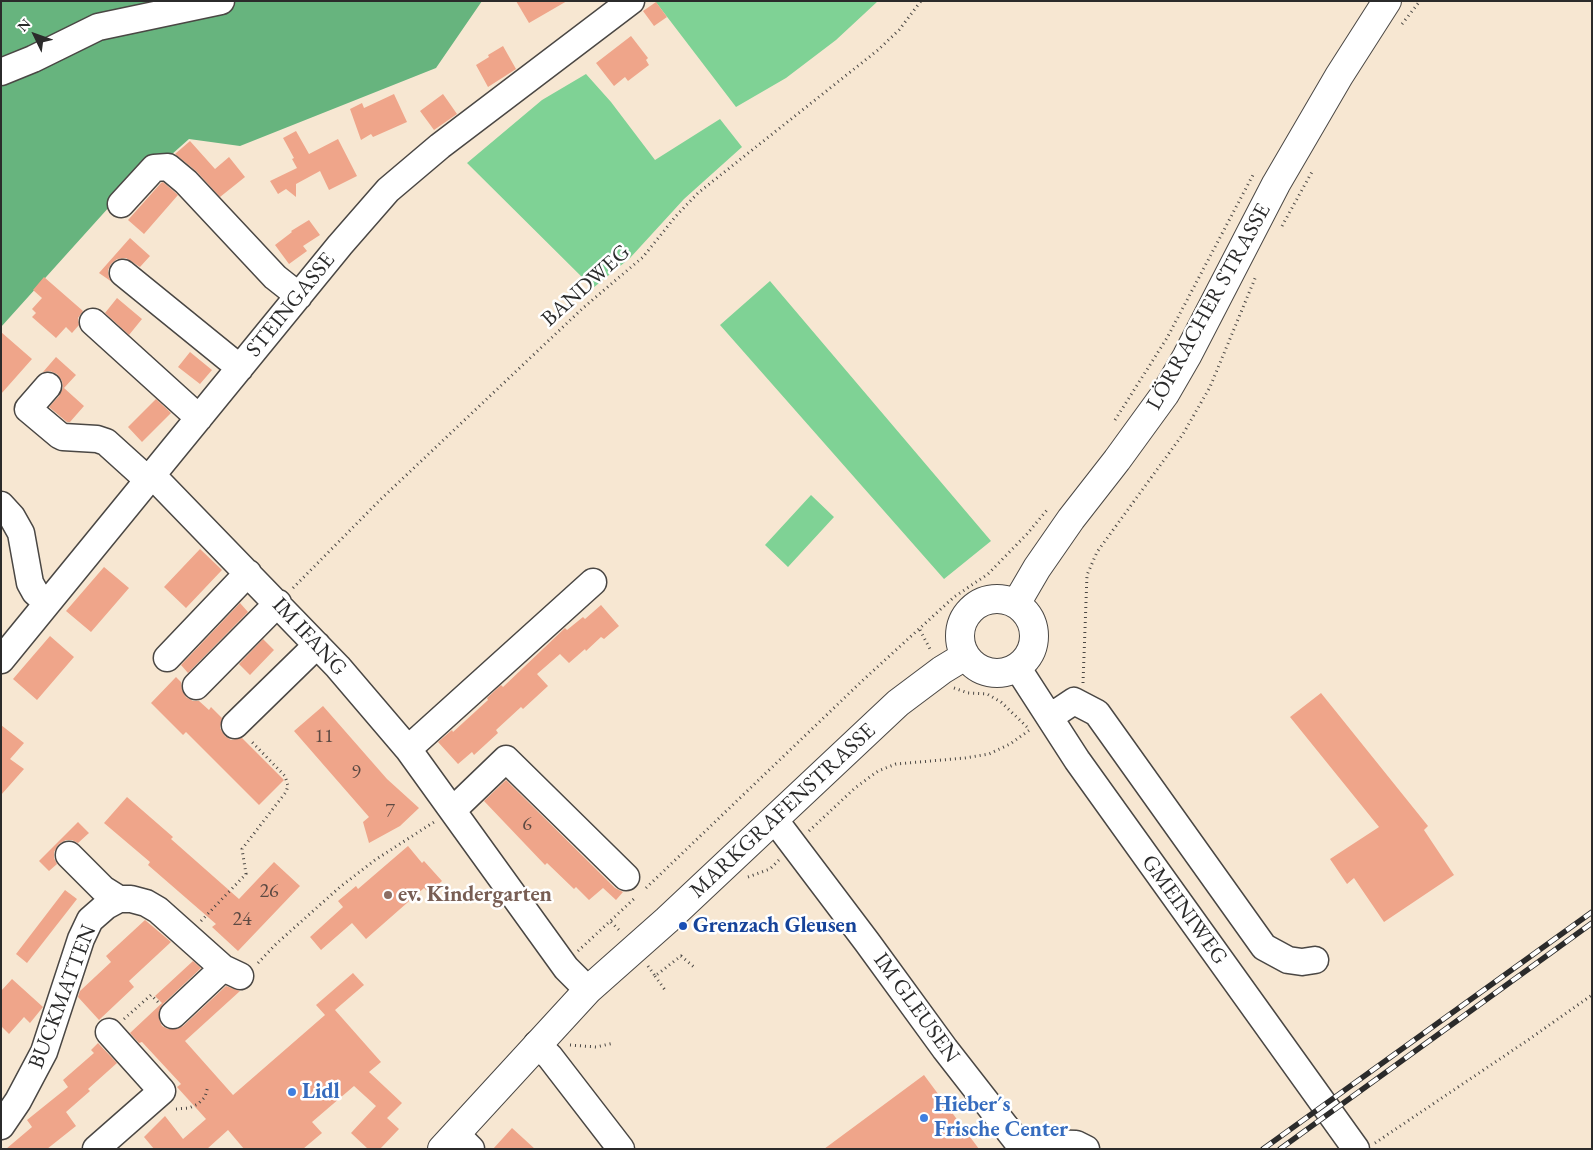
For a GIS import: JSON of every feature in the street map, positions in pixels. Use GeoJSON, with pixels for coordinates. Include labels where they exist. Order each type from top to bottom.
{"type":"FeatureCollection","features":[{"type":"Feature","properties":{"kind":"main road","name":"LÖRRACHER STRASSE"},"geometry":{"type":"LineString","coordinates":[[1016,604],[1037,568],[1071,519],[1166,394],[1276,184],[1339,76],[1387,1]]}},
{"type":"Feature","properties":{"kind":"main road"},"geometry":{"type":"LineString","coordinates":[[1006,600],[1016,604],[1029,617],[1034,635],[1030,653],[1017,667],[1007,672],[995,674],[983,671],[973,665],[965,656],[961,646],[959,635],[966,614],[974,606],[984,601],[1006,600]]}},
{"type":"Feature","properties":{"kind":"main road","name":"MARKGRAFENSTRASSE"},"geometry":{"type":"LineString","coordinates":[[457,1144],[549,1045],[588,990],[667,920],[898,702],[965,656]]}},
{"type":"Feature","properties":{"kind":"street"},"geometry":{"type":"LineString","coordinates":[[1,72],[33,59],[98,27],[221,1]]}},
{"type":"Feature","properties":{"kind":"street","name":"STEINGASSE"},"geometry":{"type":"LineString","coordinates":[[1,660],[388,190],[440,146],[631,1]]}},
{"type":"Feature","properties":{"kind":"street"},"geometry":{"type":"LineString","coordinates":[[121,204],[154,168],[168,167],[186,182],[275,277],[299,296]]}},
{"type":"Feature","properties":{"kind":"street"},"geometry":{"type":"LineString","coordinates":[[123,273],[240,368]]}},
{"type":"Feature","properties":{"kind":"street"},"geometry":{"type":"LineString","coordinates":[[92,322],[199,418]]}},
{"type":"Feature","properties":{"kind":"street","name":"IM IFANG"},"geometry":{"type":"LineString","coordinates":[[48,386],[28,409],[63,437],[97,439],[106,442],[150,477],[318,644],[408,749],[566,968],[588,990]]}},
{"type":"Feature","properties":{"kind":"street"},"geometry":{"type":"LineString","coordinates":[[1,505],[12,517],[21,533],[30,582],[35,592],[48,603]]}},
{"type":"Feature","properties":{"kind":"street"},"geometry":{"type":"LineString","coordinates":[[167,658],[248,573]]}},
{"type":"Feature","properties":{"kind":"street"},"geometry":{"type":"LineString","coordinates":[[408,749],[593,582]]}},
{"type":"Feature","properties":{"kind":"street"},"geometry":{"type":"LineString","coordinates":[[196,686],[278,603]]}},
{"type":"Feature","properties":{"kind":"street"},"geometry":{"type":"LineString","coordinates":[[235,725],[318,644]]}},
{"type":"Feature","properties":{"kind":"street","name":"GMEINIWEG"},"geometry":{"type":"LineString","coordinates":[[1017,667],[1082,768],[1365,1146]]}},
{"type":"Feature","properties":{"kind":"street"},"geometry":{"type":"LineString","coordinates":[[1050,717],[1074,701],[1097,713],[1264,947],[1288,960],[1302,962],[1315,960]]}},
{"type":"Feature","properties":{"kind":"street"},"geometry":{"type":"LineString","coordinates":[[453,810],[506,759],[626,877]]}},
{"type":"Feature","properties":{"kind":"street","name":"IM GLEUSEN"},"geometry":{"type":"LineString","coordinates":[[774,819],[945,1049],[1024,1149]]}},
{"type":"Feature","properties":{"kind":"street"},"geometry":{"type":"LineString","coordinates":[[69,855],[103,889],[119,899],[131,899],[146,903],[158,910],[186,936],[232,972],[173,1015]]}},
{"type":"Feature","properties":{"kind":"street","name":"BUCKMATTEN"},"geometry":{"type":"LineString","coordinates":[[1,1126],[18,1101],[44,1052],[81,939],[90,920],[106,906],[119,899]]}},
{"type":"Feature","properties":{"kind":"street"},"geometry":{"type":"LineString","coordinates":[[96,1149],[162,1091],[109,1032]]}},
{"type":"Feature","properties":{"kind":"street"},"geometry":{"type":"LineString","coordinates":[[549,1045],[550,1056],[621,1149]]}},
{"type":"Feature","properties":{"kind":"street"},"geometry":{"type":"LineString","coordinates":[[1034,1149],[1043,1143],[1076,1144],[1086,1149]]}},
{"type":"Feature","properties":{"kind":"path","name":"BANDWEG"},"geometry":{"type":"LineString","coordinates":[[278,603],[380,500],[583,308],[643,257],[676,216],[698,193],[878,50],[899,30],[921,1]]}},
{"type":"Feature","properties":{"kind":"path"},"geometry":{"type":"LineString","coordinates":[[1397,30],[1420,1]]}},
{"type":"Feature","properties":{"kind":"path"},"geometry":{"type":"LineString","coordinates":[[1279,232],[1316,164]]}},
{"type":"Feature","properties":{"kind":"path"},"geometry":{"type":"LineString","coordinates":[[1112,425],[1167,338],[1258,166]]}},
{"type":"Feature","properties":{"kind":"path"},"geometry":{"type":"LineString","coordinates":[[1084,681],[1087,574],[1097,552],[1184,434],[1210,387],[1257,274]]}},
{"type":"Feature","properties":{"kind":"path"},"geometry":{"type":"LineString","coordinates":[[566,968],[576,953],[861,682],[954,597],[988,574],[1027,534],[1052,504]]}},
{"type":"Feature","properties":{"kind":"path"},"geometry":{"type":"LineString","coordinates":[[744,878],[770,869],[855,788],[878,772],[896,764],[989,754],[1010,744],[1050,717]]}},
{"type":"Feature","properties":{"kind":"path"},"geometry":{"type":"LineString","coordinates":[[186,936],[246,874],[242,849],[286,792],[288,786],[286,776],[235,725]]}},
{"type":"Feature","properties":{"kind":"path"},"geometry":{"type":"LineString","coordinates":[[232,972],[250,972],[276,944],[347,882],[375,860],[453,810]]}},
{"type":"Feature","properties":{"kind":"path"},"geometry":{"type":"LineString","coordinates":[[655,976],[681,956],[695,968]]}},
{"type":"Feature","properties":{"kind":"path"},"geometry":{"type":"LineString","coordinates":[[655,960],[648,966],[665,990]]}},
{"type":"Feature","properties":{"kind":"path"},"geometry":{"type":"LineString","coordinates":[[109,1032],[151,995],[170,1016],[173,1015]]}},
{"type":"Feature","properties":{"kind":"path"},"geometry":{"type":"LineString","coordinates":[[1365,1146],[1528,1040],[1592,995]]}},
{"type":"Feature","properties":{"kind":"path"},"geometry":{"type":"LineString","coordinates":[[549,1045],[596,1047],[614,1043]]}},
{"type":"Feature","properties":{"kind":"path"},"geometry":{"type":"LineString","coordinates":[[154,1098],[160,1105],[166,1108],[189,1108],[198,1104],[205,1096],[208,1086]]}},
{"type":"Feature","properties":{"kind":"green space"},"geometry":{"type":"Polygon","coordinates":[[[1,1],[482,1],[436,68],[240,146],[189,139],[171,155],[156,155],[1,327],[1,1]]]}},
{"type":"Feature","properties":{"kind":"green space"},"geometry":{"type":"Polygon","coordinates":[[[655,1],[878,1],[836,40],[786,78],[736,107],[655,1]]]}},
{"type":"Feature","properties":{"kind":"green space"},"geometry":{"type":"Polygon","coordinates":[[[586,74],[611,102],[655,160],[720,119],[742,147],[684,199],[630,258],[593,288],[467,163],[542,100],[586,74]]]}},
{"type":"Feature","properties":{"kind":"green space"},"geometry":{"type":"Polygon","coordinates":[[[770,281],[991,541],[944,579],[720,325],[770,281]]]}},
{"type":"Feature","properties":{"kind":"green space"},"geometry":{"type":"Polygon","coordinates":[[[811,495],[834,517],[788,567],[765,545],[811,495]]]}},
{"type":"Feature","properties":{"kind":"building"},"geometry":{"type":"Polygon","coordinates":[[[516,1],[567,1],[529,23],[516,1]]]}},
{"type":"Feature","properties":{"kind":"building"},"geometry":{"type":"Polygon","coordinates":[[[656,2],[667,17],[654,26],[643,11],[656,2]]]}},
{"type":"Feature","properties":{"kind":"building"},"geometry":{"type":"Polygon","coordinates":[[[631,36],[648,58],[646,60],[649,65],[628,81],[625,77],[614,86],[596,63],[631,36]]]}},
{"type":"Feature","properties":{"kind":"building"},"geometry":{"type":"Polygon","coordinates":[[[503,46],[516,69],[488,87],[476,65],[503,46]]]}},
{"type":"Feature","properties":{"kind":"building"},"geometry":{"type":"Polygon","coordinates":[[[394,94],[407,122],[373,137],[371,134],[361,140],[350,109],[362,103],[364,108],[394,94]]]}},
{"type":"Feature","properties":{"kind":"building"},"geometry":{"type":"Polygon","coordinates":[[[443,94],[457,114],[434,130],[420,111],[443,94]]]}},
{"type":"Feature","properties":{"kind":"building"},"geometry":{"type":"Polygon","coordinates":[[[296,131],[309,154],[338,139],[357,176],[329,190],[320,171],[296,184],[296,197],[286,189],[278,194],[270,181],[297,168],[292,159],[294,158],[283,138],[296,131]]]}},
{"type":"Feature","properties":{"kind":"building"},"geometry":{"type":"Polygon","coordinates":[[[190,141],[215,169],[229,157],[245,177],[220,197],[196,171],[175,154],[190,141]]]}},
{"type":"Feature","properties":{"kind":"building"},"geometry":{"type":"Polygon","coordinates":[[[163,182],[178,195],[144,234],[128,220],[163,182]]]}},
{"type":"Feature","properties":{"kind":"building"},"geometry":{"type":"Polygon","coordinates":[[[309,220],[320,235],[303,246],[307,251],[289,264],[275,245],[291,231],[309,220]]]}},
{"type":"Feature","properties":{"kind":"building"},"geometry":{"type":"Polygon","coordinates":[[[130,238],[150,256],[140,267],[126,258],[117,259],[108,270],[109,278],[112,282],[99,273],[130,238]]]}},
{"type":"Feature","properties":{"kind":"building"},"geometry":{"type":"Polygon","coordinates":[[[44,277],[83,311],[78,318],[79,325],[72,333],[66,327],[56,338],[32,317],[36,313],[32,309],[42,298],[33,290],[44,277]]]}},
{"type":"Feature","properties":{"kind":"building"},"geometry":{"type":"Polygon","coordinates":[[[117,298],[142,319],[129,335],[105,313],[117,298]]]}},
{"type":"Feature","properties":{"kind":"building"},"geometry":{"type":"Polygon","coordinates":[[[1,332],[32,359],[1,394],[1,332]]]}},
{"type":"Feature","properties":{"kind":"building"},"geometry":{"type":"Polygon","coordinates":[[[190,352],[212,370],[200,384],[178,367],[190,352]]]}},
{"type":"Feature","properties":{"kind":"building"},"geometry":{"type":"Polygon","coordinates":[[[56,357],[76,375],[64,388],[84,406],[70,422],[67,422],[49,407],[59,396],[63,388],[62,381],[57,374],[50,371],[43,372],[56,357]]]}},
{"type":"Feature","properties":{"kind":"building"},"geometry":{"type":"Polygon","coordinates":[[[156,399],[171,413],[142,442],[128,427],[156,399]]]}},
{"type":"Feature","properties":{"kind":"building"},"geometry":{"type":"Polygon","coordinates":[[[200,549],[222,570],[186,608],[164,587],[200,549]]]}},
{"type":"Feature","properties":{"kind":"building"},"geometry":{"type":"Polygon","coordinates":[[[104,567],[129,588],[91,632],[66,611],[104,567]]]}},
{"type":"Feature","properties":{"kind":"building"},"geometry":{"type":"Polygon","coordinates":[[[240,603],[248,612],[188,673],[181,665],[240,603]]]}},
{"type":"Feature","properties":{"kind":"building"},"geometry":{"type":"Polygon","coordinates":[[[601,605],[619,626],[604,639],[601,637],[569,663],[560,654],[537,674],[548,686],[496,730],[498,733],[474,755],[472,752],[458,764],[438,742],[452,730],[453,732],[488,700],[487,698],[501,685],[503,687],[565,628],[567,630],[583,617],[585,619],[601,605]]]}},
{"type":"Feature","properties":{"kind":"building"},"geometry":{"type":"Polygon","coordinates":[[[50,636],[74,657],[37,700],[13,679],[50,636]]]}},
{"type":"Feature","properties":{"kind":"building"},"geometry":{"type":"Polygon","coordinates":[[[263,639],[274,650],[250,675],[239,664],[263,639]]]}},
{"type":"Feature","properties":{"kind":"building"},"geometry":{"type":"Polygon","coordinates":[[[176,677],[181,682],[182,690],[186,697],[193,701],[199,701],[209,710],[211,707],[222,718],[220,728],[225,736],[231,740],[242,738],[284,780],[259,805],[186,732],[183,735],[151,703],[176,677]]]}},
{"type":"Feature","properties":{"kind":"building"},"geometry":{"type":"Polygon","coordinates":[[[1321,693],[1428,826],[1424,830],[1454,875],[1384,922],[1354,878],[1347,884],[1330,859],[1379,827],[1290,717],[1321,693]]]}},
{"type":"Feature","properties":{"kind":"building"},"geometry":{"type":"Polygon","coordinates":[[[323,706],[387,779],[419,808],[400,826],[369,843],[363,822],[369,817],[294,731],[323,706]]]}},
{"type":"Feature","properties":{"kind":"building"},"geometry":{"type":"Polygon","coordinates":[[[1,725],[24,743],[10,759],[24,769],[1,795],[1,725]]]}},
{"type":"Feature","properties":{"kind":"building"},"geometry":{"type":"Polygon","coordinates":[[[506,780],[615,888],[623,892],[616,900],[603,888],[589,900],[576,887],[574,889],[547,863],[545,865],[484,801],[506,780]]]}},
{"type":"Feature","properties":{"kind":"building"},"geometry":{"type":"Polygon","coordinates":[[[127,797],[239,899],[274,862],[300,886],[238,951],[212,927],[216,924],[148,865],[150,862],[104,823],[127,797]]]}},
{"type":"Feature","properties":{"kind":"building"},"geometry":{"type":"Polygon","coordinates":[[[78,822],[89,833],[78,843],[66,840],[59,844],[54,852],[57,864],[49,871],[39,861],[78,822]]]}},
{"type":"Feature","properties":{"kind":"building"},"geometry":{"type":"Polygon","coordinates":[[[408,846],[422,863],[424,861],[442,881],[429,893],[424,888],[366,939],[352,923],[321,950],[310,937],[343,907],[338,901],[356,886],[358,889],[408,846]]]}},
{"type":"Feature","properties":{"kind":"building"},"geometry":{"type":"Polygon","coordinates":[[[65,890],[77,899],[27,963],[16,954],[65,890]]]}},
{"type":"Feature","properties":{"kind":"building"},"geometry":{"type":"Polygon","coordinates":[[[145,920],[171,942],[129,981],[134,987],[99,1020],[78,997],[80,991],[111,962],[106,956],[145,920]]]}},
{"type":"Feature","properties":{"kind":"building"},"geometry":{"type":"Polygon","coordinates":[[[193,961],[201,968],[163,1004],[159,1011],[159,1019],[162,1026],[168,1029],[177,1029],[183,1026],[226,986],[240,991],[185,1041],[233,1095],[325,1015],[316,1005],[353,973],[364,985],[335,1010],[381,1062],[369,1072],[402,1103],[387,1118],[399,1129],[380,1149],[368,1149],[351,1133],[376,1106],[354,1086],[312,1122],[322,1133],[303,1149],[244,1149],[228,1130],[207,1149],[154,1149],[144,1137],[165,1116],[183,1139],[206,1119],[177,1087],[181,1084],[142,1042],[139,1043],[130,1033],[162,1003],[155,996],[193,961]]]}},
{"type":"Feature","properties":{"kind":"building"},"geometry":{"type":"Polygon","coordinates":[[[12,979],[43,1007],[30,1023],[24,1017],[9,1034],[1,1026],[1,991],[12,979]]]}},
{"type":"Feature","properties":{"kind":"building"},"geometry":{"type":"Polygon","coordinates":[[[98,1043],[117,1063],[66,1112],[76,1126],[47,1149],[6,1149],[32,1127],[27,1120],[68,1087],[63,1080],[94,1053],[91,1050],[98,1043]]]}},
{"type":"Feature","properties":{"kind":"building","name":"Hieber´s Frische Center"},"geometry":{"type":"Polygon","coordinates":[[[924,1075],[979,1149],[824,1149],[924,1075]]]}},
{"type":"Feature","properties":{"kind":"building"},"geometry":{"type":"Polygon","coordinates":[[[512,1128],[535,1149],[493,1149],[512,1128]]]}},
{"type":"Feature","properties":{"kind":"railway"},"geometry":{"type":"LineString","coordinates":[[1263,1149],[1592,912]]}},
{"type":"Feature","properties":{"kind":"railway"},"geometry":{"type":"LineString","coordinates":[[1280,1149],[1592,923]]}},
{"type":"Feature","properties":{"kind":"place","name":"ev. Kindergarten"},"geometry":{"type":"Point","coordinates":[388,895]}},
{"type":"Feature","properties":{"kind":"place","name":"Grenzach Gleusen"},"geometry":{"type":"Point","coordinates":[683,926]}},
{"type":"Feature","properties":{"kind":"place","name":"Lidl"},"geometry":{"type":"Point","coordinates":[292,1092]}},
{"type":"Feature","properties":{"kind":"place","name":"Hieber´s Frische Center"},"geometry":{"type":"Point","coordinates":[924,1118]}}]}
